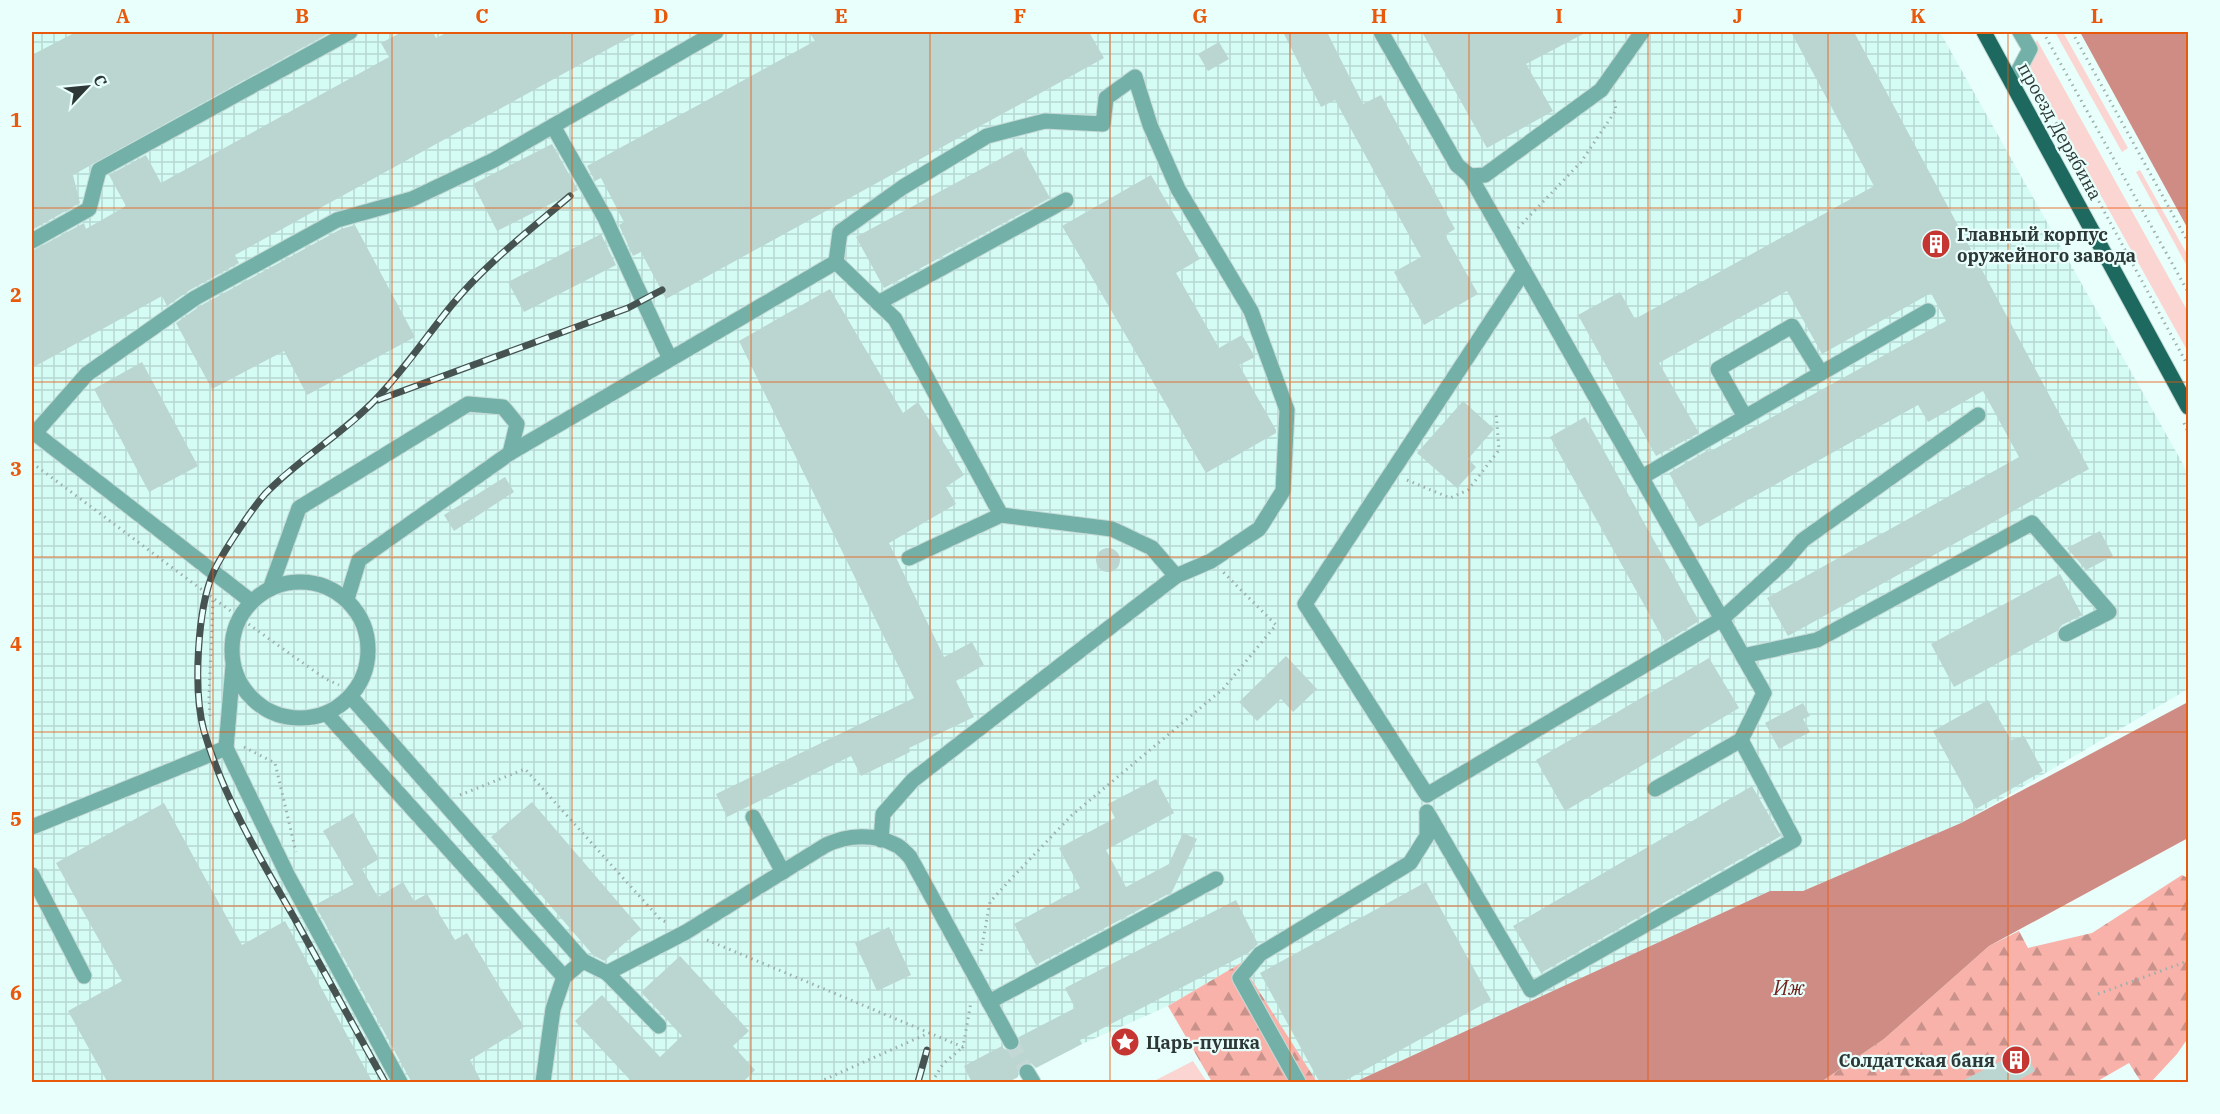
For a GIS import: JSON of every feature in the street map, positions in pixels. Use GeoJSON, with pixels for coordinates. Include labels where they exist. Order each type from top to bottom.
{"type":"FeatureCollection","features":[{"type":"Feature","properties":{"kind":"main road","name":"проезд Дерябина"},"geometry":{"type":"LineString","coordinates":[[1984,32],[2188,407]]}},
{"type":"Feature","properties":{"kind":"lane"},"geometry":{"type":"LineString","coordinates":[[32,241],[89,209],[99,170],[350,32]]}},
{"type":"Feature","properties":{"kind":"lane"},"geometry":{"type":"LineString","coordinates":[[252,602],[33,432],[87,374],[195,298],[337,220],[412,199],[494,160],[716,32]]}},
{"type":"Feature","properties":{"kind":"lane"},"geometry":{"type":"LineString","coordinates":[[1383,32],[1457,165],[1470,176],[1764,693],[1741,740],[1655,789]]}},
{"type":"Feature","properties":{"kind":"lane"},"geometry":{"type":"LineString","coordinates":[[1470,176],[1485,175],[1601,90],[1642,32]]}},
{"type":"Feature","properties":{"kind":"lane"},"geometry":{"type":"LineString","coordinates":[[2012,83],[2030,49],[2020,32]]}},
{"type":"Feature","properties":{"kind":"lane"},"geometry":{"type":"LineString","coordinates":[[836,262],[840,232],[903,187],[987,136],[1045,121],[1103,124],[1106,98],[1135,77],[1150,125],[1178,189],[1251,311],[1287,410],[1283,490],[1259,529],[1211,561],[1176,576],[913,780],[883,814],[881,840]]}},
{"type":"Feature","properties":{"kind":"lane"},"geometry":{"type":"LineString","coordinates":[[553,126],[605,218],[670,359]]}},
{"type":"Feature","properties":{"kind":"lane"},"geometry":{"type":"LineString","coordinates":[[878,303],[1066,200]]}},
{"type":"Feature","properties":{"kind":"lane"},"geometry":{"type":"LineString","coordinates":[[347,599],[359,560],[510,453],[836,262]]}},
{"type":"Feature","properties":{"kind":"lane"},"geometry":{"type":"LineString","coordinates":[[836,262],[895,319],[1001,515]]}},
{"type":"Feature","properties":{"kind":"lane"},"geometry":{"type":"LineString","coordinates":[[1298,1083],[1240,978],[1260,954],[1410,863],[1427,836],[1427,795],[1305,604],[1524,271]]}},
{"type":"Feature","properties":{"kind":"lane"},"geometry":{"type":"LineString","coordinates":[[1642,477],[1928,311]]}},
{"type":"Feature","properties":{"kind":"lane"},"geometry":{"type":"LineString","coordinates":[[1745,417],[1718,369],[1792,326],[1821,373]]}},
{"type":"Feature","properties":{"kind":"lane"},"geometry":{"type":"LineString","coordinates":[[270,589],[299,508],[468,404],[503,407],[517,424],[510,453]]}},
{"type":"Feature","properties":{"kind":"lane"},"geometry":{"type":"LineString","coordinates":[[1427,795],[1722,619],[1783,563],[1803,540],[1978,415]]}},
{"type":"Feature","properties":{"kind":"lane"},"geometry":{"type":"LineString","coordinates":[[909,558],[1001,515],[1112,529],[1152,548],[1176,576]]}},
{"type":"Feature","properties":{"kind":"lane"},"geometry":{"type":"LineString","coordinates":[[1743,656],[1817,640],[2032,523],[2109,612],[2066,634]]}},
{"type":"Feature","properties":{"kind":"lane"},"geometry":{"type":"LineString","coordinates":[[233,666],[246,692],[269,711],[297,719],[327,714],[352,695],[367,665],[366,629],[347,599],[306,581],[270,589],[252,602],[238,618],[232,642],[233,666],[226,748],[288,876],[400,1083]]}},
{"type":"Feature","properties":{"kind":"lane"},"geometry":{"type":"LineString","coordinates":[[352,695],[583,961],[607,973],[659,1026]]}},
{"type":"Feature","properties":{"kind":"lane"},"geometry":{"type":"LineString","coordinates":[[327,714],[564,977]]}},
{"type":"Feature","properties":{"kind":"lane"},"geometry":{"type":"LineString","coordinates":[[1427,812],[1531,990],[1794,840],[1741,740]]}},
{"type":"Feature","properties":{"kind":"lane"},"geometry":{"type":"LineString","coordinates":[[32,827],[226,748]]}},
{"type":"Feature","properties":{"kind":"lane"},"geometry":{"type":"LineString","coordinates":[[753,817],[783,872]]}},
{"type":"Feature","properties":{"kind":"lane"},"geometry":{"type":"LineString","coordinates":[[607,973],[686,932],[840,838],[856,836],[881,840],[896,845],[910,858],[1011,1042]]}},
{"type":"Feature","properties":{"kind":"lane"},"geometry":{"type":"LineString","coordinates":[[32,874],[84,976]]}},
{"type":"Feature","properties":{"kind":"lane"},"geometry":{"type":"LineString","coordinates":[[989,1002],[1216,879]]}},
{"type":"Feature","properties":{"kind":"lane"},"geometry":{"type":"LineString","coordinates":[[543,1083],[553,1009],[564,977],[583,961]]}},
{"type":"Feature","properties":{"kind":"path"},"geometry":{"type":"LineString","coordinates":[[2043,32],[2188,292]]}},
{"type":"Feature","properties":{"kind":"path"},"geometry":{"type":"LineString","coordinates":[[2072,32],[2188,242]]}},
{"type":"Feature","properties":{"kind":"path"},"geometry":{"type":"LineString","coordinates":[[2023,62],[2188,366]]}},
{"type":"Feature","properties":{"kind":"path"},"geometry":{"type":"LineString","coordinates":[[1506,240],[1581,162],[1616,110],[1610,77]]}},
{"type":"Feature","properties":{"kind":"path"},"geometry":{"type":"LineString","coordinates":[[1392,472],[1424,489],[1450,498],[1468,490],[1499,450],[1496,411]]}},
{"type":"Feature","properties":{"kind":"path"},"geometry":{"type":"LineString","coordinates":[[32,463],[200,587],[238,618],[352,695]]}},
{"type":"Feature","properties":{"kind":"path"},"geometry":{"type":"LineString","coordinates":[[932,1083],[943,1064],[963,1047],[990,902],[1072,815],[1223,689],[1276,625],[1211,561]]}},
{"type":"Feature","properties":{"kind":"path"},"geometry":{"type":"LineString","coordinates":[[275,763],[296,853]]}},
{"type":"Feature","properties":{"kind":"path"},"geometry":{"type":"LineString","coordinates":[[453,788],[461,796],[525,769],[660,919],[686,932],[963,1047]]}},
{"type":"Feature","properties":{"kind":"path"},"geometry":{"type":"LineString","coordinates":[[708,940],[718,934]]}},
{"type":"Feature","properties":{"kind":"path"},"geometry":{"type":"LineString","coordinates":[[2098,994],[2188,961]]}},
{"type":"Feature","properties":{"kind":"path"},"geometry":{"type":"LineString","coordinates":[[819,1083],[928,1033]]}},
{"type":"Feature","properties":{"kind":"shaded area"},"geometry":{"type":"Polygon","coordinates":[[[32,32],[1940,32],[2188,473],[2188,689],[1961,823],[1803,891],[1770,891],[1355,1082],[1317,1082],[1241,963],[1168,1006],[1082,1044],[1007,1082],[32,1082],[32,32]]]}},
{"type":"Feature","properties":{"kind":"shaded area"},"geometry":{"type":"Polygon","coordinates":[[[2055,32],[2063,32],[2128,148],[2122,152],[2055,32]]]}},
{"type":"Feature","properties":{"kind":"shaded area"},"geometry":{"type":"Polygon","coordinates":[[[2037,40],[2188,312],[2188,352],[2027,63],[2037,40]]]}},
{"type":"Feature","properties":{"kind":"shaded area"},"geometry":{"type":"Polygon","coordinates":[[[2140,170],[2188,256],[2188,268],[2136,172],[2140,170]]]}},
{"type":"Feature","properties":{"kind":"shaded area"},"geometry":{"type":"Polygon","coordinates":[[[1193,1061],[1207,1082],[1152,1082],[1193,1061]]]}},
{"type":"Feature","properties":{"kind":"green space"},"geometry":{"type":"Polygon","coordinates":[[[2182,875],[2188,878],[2188,1038],[2177,1054],[2151,1082],[2141,1082],[2129,1063],[2096,1082],[1821,1082],[1884,1039],[1989,946],[2019,931],[2028,948],[2092,933],[2182,875]]]}},
{"type":"Feature","properties":{"kind":"green space"},"geometry":{"type":"Polygon","coordinates":[[[1241,963],[1317,1082],[1212,1082],[1168,1006],[1241,963]]]}},
{"type":"Feature","properties":{"kind":"water"},"geometry":{"type":"Polygon","coordinates":[[[2080,32],[2188,32],[2188,229],[2080,32]]]}},
{"type":"Feature","properties":{"kind":"water","name":"Иж"},"geometry":{"type":"Polygon","coordinates":[[[2188,702],[2188,838],[1989,946],[1884,1039],[1821,1082],[1355,1082],[1770,891],[1803,891],[1961,823],[2188,702]]]}},
{"type":"Feature","properties":{"kind":"building"},"geometry":{"type":"Polygon","coordinates":[[[76,32],[331,32],[73,175],[80,203],[32,230],[32,55],[76,32]]]}},
{"type":"Feature","properties":{"kind":"building"},"geometry":{"type":"Polygon","coordinates":[[[402,32],[433,32],[436,38],[448,32],[639,32],[235,255],[239,263],[190,290],[167,306],[162,296],[32,368],[32,251],[84,223],[86,229],[126,206],[109,175],[146,155],[161,183],[389,57],[381,43],[402,32]]]}},
{"type":"Feature","properties":{"kind":"building"},"geometry":{"type":"Polygon","coordinates":[[[809,32],[1089,32],[1104,58],[666,299],[641,252],[633,256],[619,225],[624,222],[601,178],[595,181],[587,166],[815,41],[809,32]]]}},
{"type":"Feature","properties":{"kind":"building"},"geometry":{"type":"Polygon","coordinates":[[[1283,32],[1327,32],[1363,104],[1381,95],[1455,229],[1445,235],[1478,294],[1424,325],[1394,272],[1421,257],[1335,100],[1321,107],[1283,32]]]}},
{"type":"Feature","properties":{"kind":"building"},"geometry":{"type":"Polygon","coordinates":[[[1422,32],[1587,32],[1526,64],[1553,111],[1487,148],[1422,32]]]}},
{"type":"Feature","properties":{"kind":"building"},"geometry":{"type":"Polygon","coordinates":[[[1791,32],[1854,32],[2089,469],[1788,636],[1767,598],[2019,457],[1983,391],[1928,422],[1918,405],[1699,527],[1669,473],[1946,321],[1931,293],[1822,354],[1787,291],[1659,363],[1699,433],[1656,456],[1578,315],[1620,292],[1635,319],[1874,186],[1791,32]]]}},
{"type":"Feature","properties":{"kind":"building"},"geometry":{"type":"Polygon","coordinates":[[[1219,42],[1229,59],[1208,71],[1198,54],[1219,42]]]}},
{"type":"Feature","properties":{"kind":"building"},"geometry":{"type":"Polygon","coordinates":[[[552,144],[578,190],[497,231],[473,184],[552,144]]]}},
{"type":"Feature","properties":{"kind":"building"},"geometry":{"type":"Polygon","coordinates":[[[1022,147],[1050,198],[884,288],[856,237],[1022,147]]]}},
{"type":"Feature","properties":{"kind":"building"},"geometry":{"type":"Polygon","coordinates":[[[1151,175],[1200,259],[1176,273],[1219,348],[1242,335],[1255,357],[1239,365],[1276,430],[1276,433],[1206,473],[1062,226],[1151,175]]]}},
{"type":"Feature","properties":{"kind":"building"},"geometry":{"type":"Polygon","coordinates":[[[355,225],[415,337],[307,395],[284,351],[212,389],[176,323],[200,306],[341,229],[355,225]]]}},
{"type":"Feature","properties":{"kind":"building"},"geometry":{"type":"Polygon","coordinates":[[[601,234],[616,265],[524,312],[508,282],[601,234]]]}},
{"type":"Feature","properties":{"kind":"building"},"geometry":{"type":"Polygon","coordinates":[[[830,289],[903,413],[918,402],[964,475],[946,487],[956,504],[889,543],[944,657],[972,642],[984,665],[956,681],[974,717],[909,748],[910,752],[861,776],[851,756],[727,817],[716,794],[914,698],[739,341],[830,289]]]}},
{"type":"Feature","properties":{"kind":"building"},"geometry":{"type":"Polygon","coordinates":[[[142,362],[198,466],[149,492],[94,389],[142,362]]]}},
{"type":"Feature","properties":{"kind":"building"},"geometry":{"type":"Polygon","coordinates":[[[1463,401],[1494,429],[1468,459],[1476,467],[1457,488],[1417,453],[1463,401]]]}},
{"type":"Feature","properties":{"kind":"building"},"geometry":{"type":"Polygon","coordinates":[[[1585,417],[1699,621],[1665,642],[1550,437],[1585,417]]]}},
{"type":"Feature","properties":{"kind":"building"},"geometry":{"type":"Polygon","coordinates":[[[505,477],[514,492],[454,531],[444,515],[505,477]]]}},
{"type":"Feature","properties":{"kind":"building"},"geometry":{"type":"Polygon","coordinates":[[[2100,531],[2113,556],[2086,570],[2067,548],[2100,531]]]}},
{"type":"Feature","properties":{"kind":"building"},"geometry":{"type":"Polygon","coordinates":[[[1108,548],[1116,552],[1120,560],[1116,568],[1108,572],[1100,568],[1096,560],[1100,552],[1108,548]]]}},
{"type":"Feature","properties":{"kind":"building"},"geometry":{"type":"Polygon","coordinates":[[[2060,574],[2082,615],[1954,687],[1931,644],[2060,574]]]}},
{"type":"Feature","properties":{"kind":"building"},"geometry":{"type":"Polygon","coordinates":[[[1286,656],[1317,689],[1293,712],[1281,699],[1257,721],[1239,702],[1286,656]]]}},
{"type":"Feature","properties":{"kind":"building"},"geometry":{"type":"Polygon","coordinates":[[[1709,658],[1739,708],[1565,811],[1536,760],[1709,658]]]}},
{"type":"Feature","properties":{"kind":"building"},"geometry":{"type":"Polygon","coordinates":[[[1988,700],[2011,740],[2024,736],[2043,771],[1976,809],[1933,731],[1988,700]]]}},
{"type":"Feature","properties":{"kind":"building"},"geometry":{"type":"Polygon","coordinates":[[[1803,703],[1810,716],[1803,719],[1810,732],[1779,749],[1765,723],[1803,703]]]}},
{"type":"Feature","properties":{"kind":"building"},"geometry":{"type":"Polygon","coordinates":[[[1156,779],[1174,813],[1106,850],[1126,887],[1169,864],[1183,833],[1197,839],[1172,892],[1036,965],[1014,924],[1080,888],[1059,848],[1115,818],[1108,804],[1156,779]]]}},
{"type":"Feature","properties":{"kind":"building"},"geometry":{"type":"Polygon","coordinates":[[[1752,786],[1781,836],[1541,973],[1513,926],[1752,786]]]}},
{"type":"Feature","properties":{"kind":"building"},"geometry":{"type":"Polygon","coordinates":[[[532,802],[641,929],[604,961],[593,955],[491,837],[532,802]]]}},
{"type":"Feature","properties":{"kind":"building"},"geometry":{"type":"Polygon","coordinates":[[[164,803],[242,945],[285,921],[373,1083],[108,1083],[68,1011],[122,981],[56,863],[164,803]]]}},
{"type":"Feature","properties":{"kind":"building"},"geometry":{"type":"Polygon","coordinates":[[[353,813],[379,859],[362,869],[378,897],[403,882],[414,901],[427,894],[455,940],[467,933],[524,1027],[470,1060],[482,1083],[412,1083],[315,905],[354,884],[323,831],[353,813]]]}},
{"type":"Feature","properties":{"kind":"building"},"geometry":{"type":"Polygon","coordinates":[[[1426,882],[1491,1000],[1341,1083],[1320,1083],[1260,973],[1426,882]]]}},
{"type":"Feature","properties":{"kind":"building"},"geometry":{"type":"Polygon","coordinates":[[[1236,900],[1258,944],[1248,953],[1080,1040],[1082,1044],[1036,1068],[1031,1063],[1023,1063],[1018,1068],[1018,1077],[1007,1083],[972,1083],[964,1066],[1002,1046],[1006,1051],[1015,1051],[1020,1047],[1019,1037],[1075,1008],[1065,988],[1236,900]]]}},
{"type":"Feature","properties":{"kind":"building"},"geometry":{"type":"Polygon","coordinates":[[[889,927],[911,975],[877,991],[855,943],[889,927]]]}},
{"type":"Feature","properties":{"kind":"building"},"geometry":{"type":"Polygon","coordinates":[[[680,956],[749,1031],[733,1046],[755,1070],[742,1083],[633,1083],[575,1021],[602,995],[660,1057],[682,1036],[641,992],[680,956]]]}},
{"type":"Feature","properties":{"kind":"building","name":"Солдатская баня"},"geometry":{"type":"Polygon","coordinates":[[[2024,1049],[2035,1071],[2013,1083],[1958,1083],[2024,1049]]]}},
{"type":"Feature","properties":{"kind":"tunnel"},"geometry":{"type":"LineString","coordinates":[[1011,1042],[1027,1072]]}},
{"type":"Feature","properties":{"kind":"railway"},"geometry":{"type":"LineString","coordinates":[[385,1082],[244,829],[212,756],[204,731],[199,695],[198,650],[204,606],[208,587],[218,563],[245,520],[265,494],[363,412],[396,377],[451,306],[478,276],[570,196]]}},
{"type":"Feature","properties":{"kind":"railway"},"geometry":{"type":"LineString","coordinates":[[378,400],[628,308],[662,290]]}},
{"type":"Feature","properties":{"kind":"railway"},"geometry":{"type":"LineString","coordinates":[[918,1082],[927,1050]]}},
{"type":"Feature","properties":{"kind":"place","name":"Главный корпус оружейного завода"},"geometry":{"type":"Point","coordinates":[1936,244]}},
{"type":"Feature","properties":{"kind":"place","name":"Царь-пушка"},"geometry":{"type":"Point","coordinates":[1125,1042]}},
{"type":"Feature","properties":{"kind":"place","name":"Солдатская баня"},"geometry":{"type":"Point","coordinates":[2016,1060]}}]}
